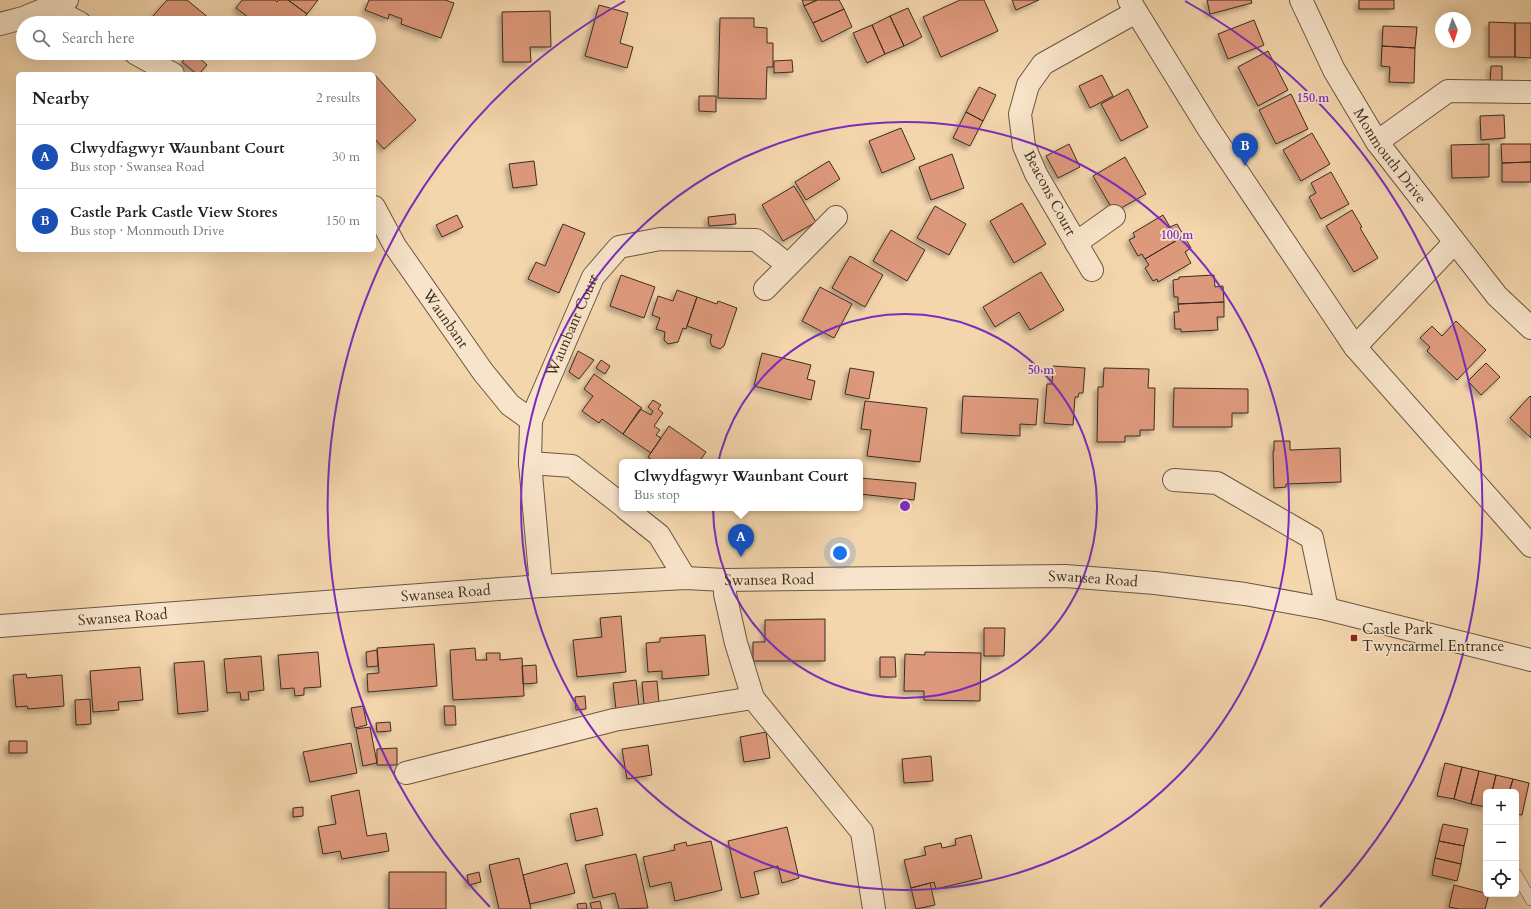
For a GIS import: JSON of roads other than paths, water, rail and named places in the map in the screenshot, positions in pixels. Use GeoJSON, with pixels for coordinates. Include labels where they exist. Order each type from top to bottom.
{"type":"FeatureCollection","features":[{"type":"Feature","properties":{"kind":"street","name":"Monmouth Drive"},"geometry":{"type":"LineString","coordinates":[[1301,0],[1334,70],[1376,142],[1497,296],[1531,328]]}},
{"type":"Feature","properties":{"kind":"street"},"geometry":{"type":"LineString","coordinates":[[27,16],[59,3],[73,16]]}},
{"type":"Feature","properties":{"kind":"street"},"geometry":{"type":"LineString","coordinates":[[1132,6],[1208,128],[1355,347],[1531,546]]}},
{"type":"Feature","properties":{"kind":"street","name":"Beacons Court"},"geometry":{"type":"LineString","coordinates":[[1092,270],[1036,174],[1024,146],[1020,114],[1028,84],[1043,64],[1132,6]]}},
{"type":"Feature","properties":{"kind":"street"},"geometry":{"type":"LineString","coordinates":[[0,24],[16,20]]}},
{"type":"Feature","properties":{"kind":"street"},"geometry":{"type":"LineString","coordinates":[[148,60],[170,72]]}},
{"type":"Feature","properties":{"kind":"street"},"geometry":{"type":"LineString","coordinates":[[1376,142],[1448,91],[1531,92]]}},
{"type":"Feature","properties":{"kind":"street","name":"Waunbant"},"geometry":{"type":"LineString","coordinates":[[376,211],[395,246],[483,372],[510,406],[531,420]]}},
{"type":"Feature","properties":{"kind":"street","name":"Beacons Court"},"geometry":{"type":"LineString","coordinates":[[1076,243],[1114,216]]}},
{"type":"Feature","properties":{"kind":"street"},"geometry":{"type":"LineString","coordinates":[[765,289],[836,217]]}},
{"type":"Feature","properties":{"kind":"street","name":"Waunbant Court"},"geometry":{"type":"LineString","coordinates":[[541,586],[530,463],[531,420],[593,276],[619,247],[660,239],[756,240],[788,265]]}},
{"type":"Feature","properties":{"kind":"street"},"geometry":{"type":"LineString","coordinates":[[1355,347],[1454,242]]}},
{"type":"Feature","properties":{"kind":"street"},"geometry":{"type":"LineString","coordinates":[[530,463],[572,466],[619,503]]}},
{"type":"Feature","properties":{"kind":"street"},"geometry":{"type":"LineString","coordinates":[[1174,480],[1217,483],[1312,538],[1327,609]]}},
{"type":"Feature","properties":{"kind":"street"},"geometry":{"type":"LineString","coordinates":[[630,511],[659,535],[685,578]]}},
{"type":"Feature","properties":{"kind":"street","name":"Swansea Road"},"geometry":{"type":"LineString","coordinates":[[0,626],[541,586],[685,578],[724,580],[1065,576],[1154,583],[1246,594],[1327,609],[1531,660]]}},
{"type":"Feature","properties":{"kind":"street"},"geometry":{"type":"LineString","coordinates":[[724,580],[725,594],[736,643],[752,698],[862,832],[874,909]]}},
{"type":"Feature","properties":{"kind":"street"},"geometry":{"type":"LineString","coordinates":[[406,773],[614,720],[752,698]]}},
{"type":"Feature","properties":{"kind":"lane"},"geometry":{"type":"LineString","coordinates":[[1519,879],[1531,900]]}},
{"type":"Feature","properties":{"kind":"place","name":"Castle Park Castle View Stores"},"geometry":{"type":"Point","coordinates":[1245,166]}},
{"type":"Feature","properties":{"kind":"place","name":"Clwydfagwyr Waunbant Court"},"geometry":{"type":"Point","coordinates":[741,557]}},
{"type":"Feature","properties":{"kind":"place","name":"Castle Park Twyncarmel Entrance"},"geometry":{"type":"Point","coordinates":[1354,638]}}]}
